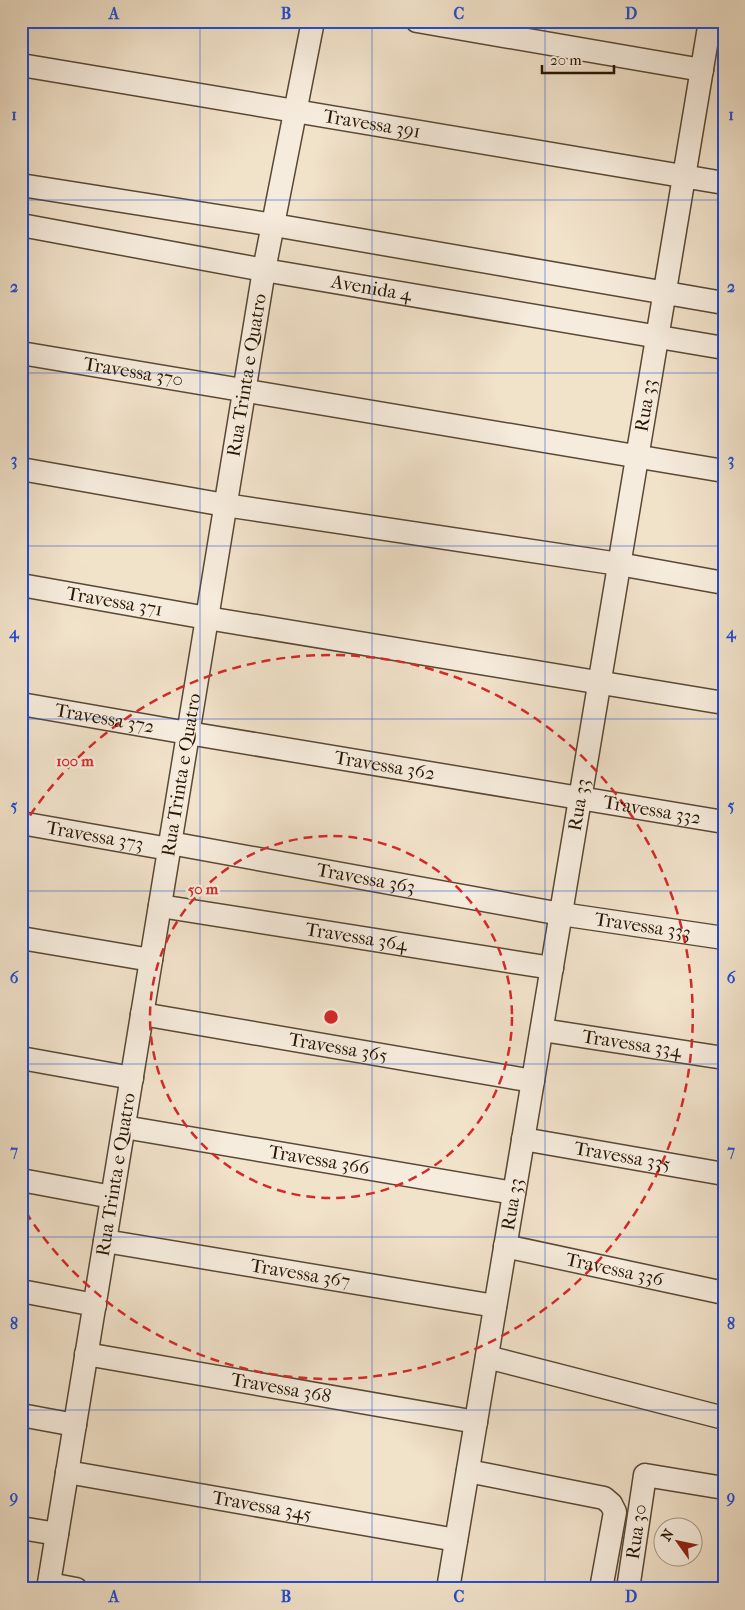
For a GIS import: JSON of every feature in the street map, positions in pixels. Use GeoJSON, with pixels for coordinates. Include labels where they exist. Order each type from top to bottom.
{"type":"FeatureCollection","features":[{"type":"Feature","properties":{"kind":"street","name":"Rua Trinta e Quatro"},"geometry":{"type":"LineString","coordinates":[[48,1586],[264,270],[313,21]]}},
{"type":"Feature","properties":{"kind":"street"},"geometry":{"type":"LineString","coordinates":[[417,21],[710,59]]}},
{"type":"Feature","properties":{"kind":"street","name":"Rua 33"},"geometry":{"type":"LineString","coordinates":[[448,1589],[684,177],[710,59],[710,21]]}},
{"type":"Feature","properties":{"kind":"street","name":"Travessa 391"},"geometry":{"type":"LineString","coordinates":[[21,65],[724,183]]}},
{"type":"Feature","properties":{"kind":"street"},"geometry":{"type":"LineString","coordinates":[[21,185],[274,225],[724,303]]}},
{"type":"Feature","properties":{"kind":"street","name":"Avenida 4"},"geometry":{"type":"LineString","coordinates":[[21,225],[264,270],[724,348]]}},
{"type":"Feature","properties":{"kind":"street","name":"Travessa 370"},"geometry":{"type":"LineString","coordinates":[[21,353],[724,471]]}},
{"type":"Feature","properties":{"kind":"street"},"geometry":{"type":"LineString","coordinates":[[21,469],[226,505],[619,564],[724,583]]}},
{"type":"Feature","properties":{"kind":"street","name":"Travessa 371"},"geometry":{"type":"LineString","coordinates":[[21,586],[724,703]]}},
{"type":"Feature","properties":{"kind":"street","name":"Travessa 372"},"geometry":{"type":"LineString","coordinates":[[21,704],[188,734]]}},
{"type":"Feature","properties":{"kind":"street","name":"Travessa 362"},"geometry":{"type":"LineString","coordinates":[[188,734],[580,797]]}},
{"type":"Feature","properties":{"kind":"street","name":"Travessa 332"},"geometry":{"type":"LineString","coordinates":[[580,797],[724,822]]}},
{"type":"Feature","properties":{"kind":"street","name":"Travessa 373"},"geometry":{"type":"LineString","coordinates":[[21,823],[170,846]]}},
{"type":"Feature","properties":{"kind":"street","name":"Travessa 363"},"geometry":{"type":"LineString","coordinates":[[170,846],[561,914]]}},
{"type":"Feature","properties":{"kind":"street","name":"Travessa 364"},"geometry":{"type":"LineString","coordinates":[[160,906],[552,968]]}},
{"type":"Feature","properties":{"kind":"street","name":"Travessa 333"},"geometry":{"type":"LineString","coordinates":[[561,914],[724,938]]}},
{"type":"Feature","properties":{"kind":"street"},"geometry":{"type":"LineString","coordinates":[[21,938],[151,960]]}},
{"type":"Feature","properties":{"kind":"street","name":"Travessa 365"},"geometry":{"type":"LineString","coordinates":[[142,1014],[533,1081]]}},
{"type":"Feature","properties":{"kind":"street","name":"Travessa 334"},"geometry":{"type":"LineString","coordinates":[[542,1030],[724,1058]]}},
{"type":"Feature","properties":{"kind":"street"},"geometry":{"type":"LineString","coordinates":[[21,1058],[132,1078]]}},
{"type":"Feature","properties":{"kind":"street","name":"Travessa 366"},"geometry":{"type":"LineString","coordinates":[[124,1127],[514,1193]]}},
{"type":"Feature","properties":{"kind":"street","name":"Travessa 335"},"geometry":{"type":"LineString","coordinates":[[523,1139],[724,1174]]}},
{"type":"Feature","properties":{"kind":"street"},"geometry":{"type":"LineString","coordinates":[[21,1180],[112,1197]]}},
{"type":"Feature","properties":{"kind":"street","name":"Travessa 367"},"geometry":{"type":"LineString","coordinates":[[105,1242],[495,1306]]}},
{"type":"Feature","properties":{"kind":"street","name":"Travessa 336"},"geometry":{"type":"LineString","coordinates":[[505,1246],[724,1293]]}},
{"type":"Feature","properties":{"kind":"street"},"geometry":{"type":"LineString","coordinates":[[21,1292],[94,1305]]}},
{"type":"Feature","properties":{"kind":"street","name":"Travessa 368"},"geometry":{"type":"LineString","coordinates":[[86,1354],[476,1422]]}},
{"type":"Feature","properties":{"kind":"street"},"geometry":{"type":"LineString","coordinates":[[487,1357],[724,1418]]}},
{"type":"Feature","properties":{"kind":"street"},"geometry":{"type":"LineString","coordinates":[[21,1415],[74,1425]]}},
{"type":"Feature","properties":{"kind":"street"},"geometry":{"type":"LineString","coordinates":[[468,1471],[604,1498],[611,1504],[615,1512],[601,1589]]}},
{"type":"Feature","properties":{"kind":"street","name":"Travessa 345"},"geometry":{"type":"LineString","coordinates":[[67,1472],[456,1540]]}},
{"type":"Feature","properties":{"kind":"street","name":"Rua 30"},"geometry":{"type":"LineString","coordinates":[[628,1589],[645,1476],[724,1488]]}},
{"type":"Feature","properties":{"kind":"street"},"geometry":{"type":"LineString","coordinates":[[21,1528],[57,1534]]}},
{"type":"Feature","properties":{"kind":"street"},"geometry":{"type":"LineString","coordinates":[[48,1586],[76,1589]]}}]}
